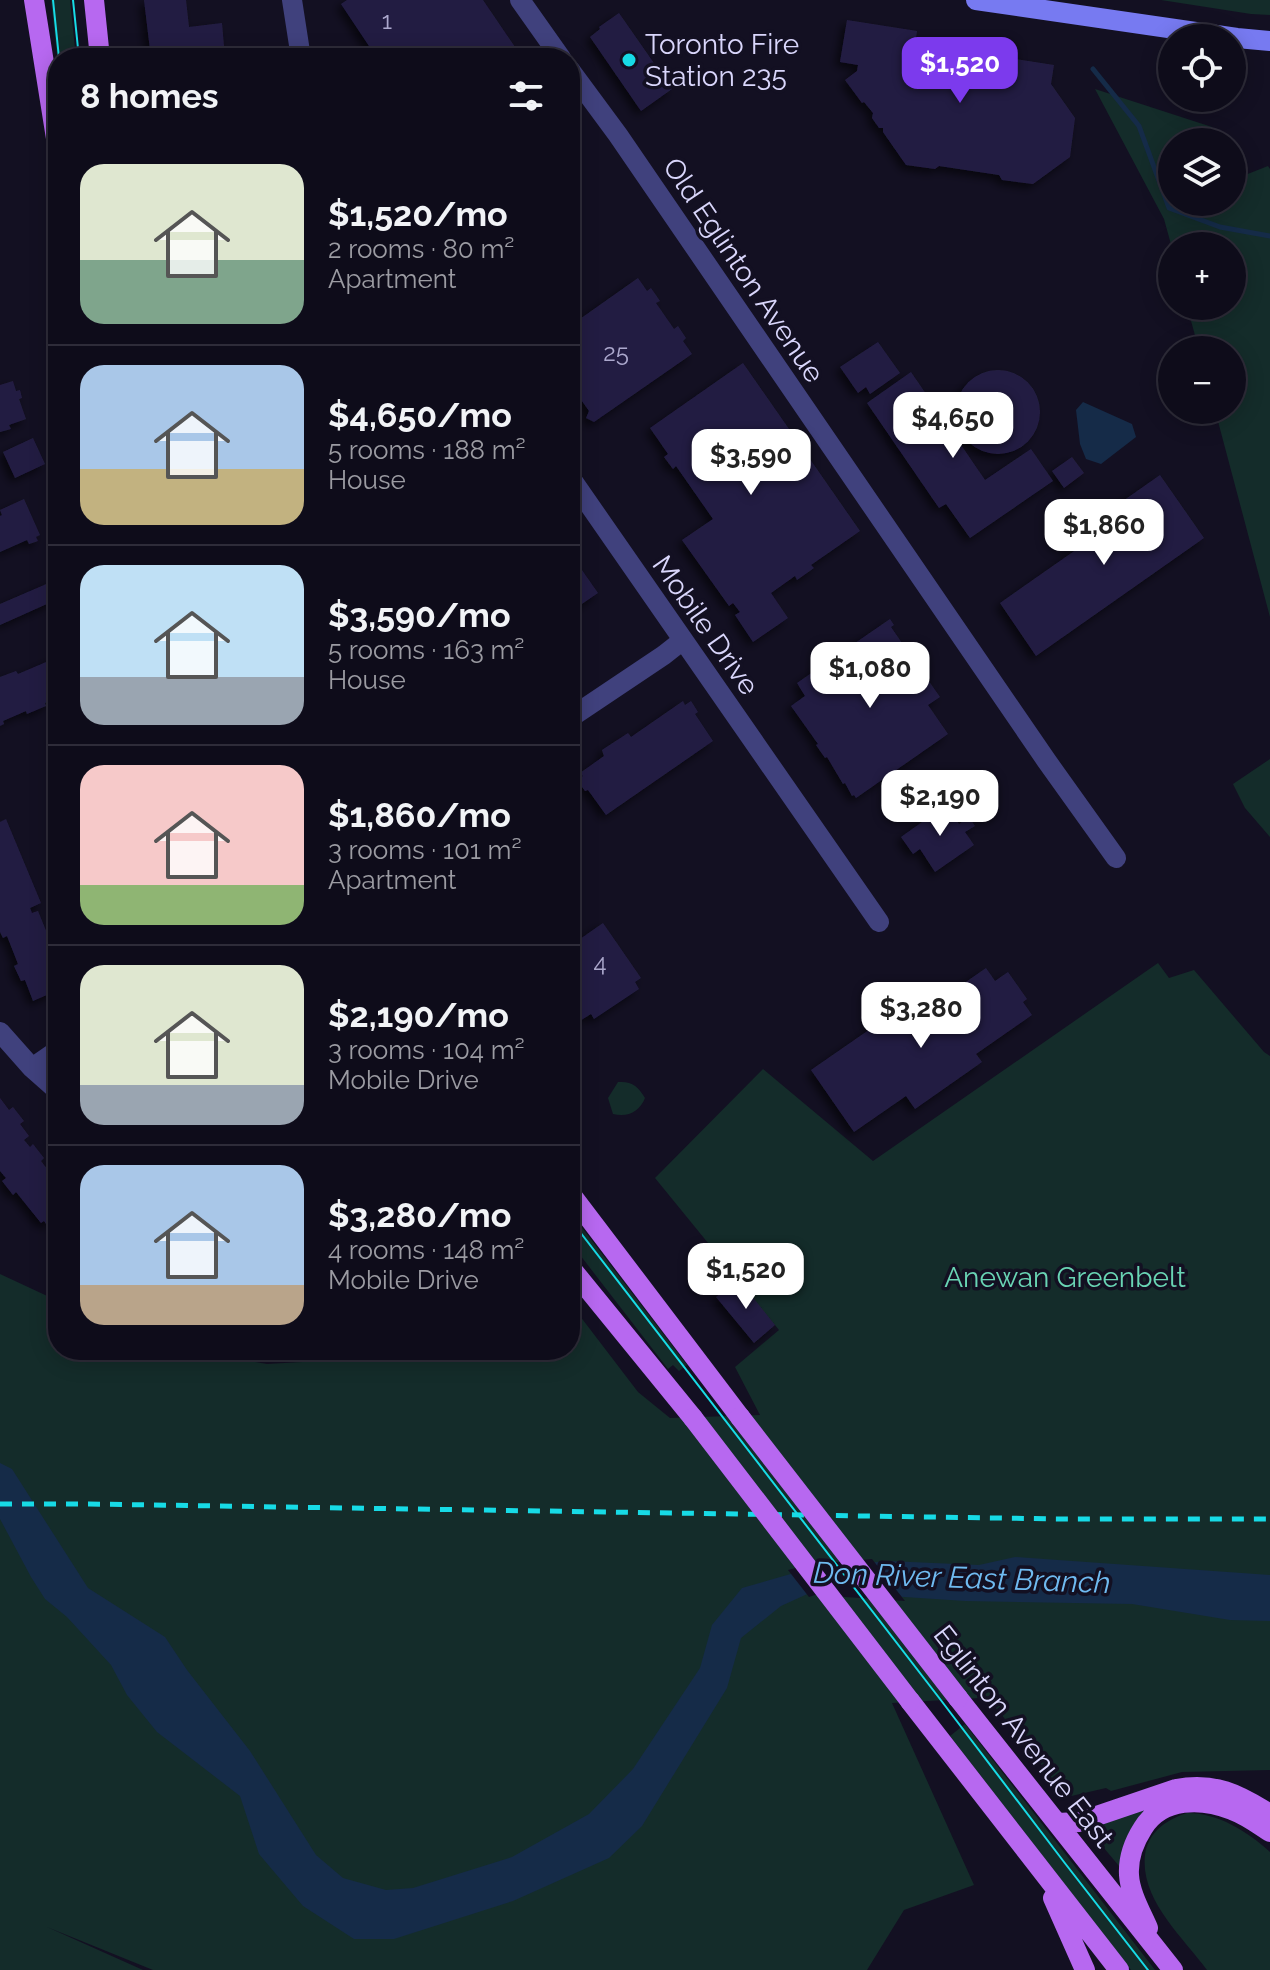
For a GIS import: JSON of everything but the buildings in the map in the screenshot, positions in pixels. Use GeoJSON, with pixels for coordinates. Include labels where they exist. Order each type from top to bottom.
{"type":"FeatureCollection","features":[{"type":"Feature","properties":{"kind":"main road"},"geometry":{"type":"LineString","coordinates":[[34,0],[48,88]]}},
{"type":"Feature","properties":{"kind":"main road"},"geometry":{"type":"LineString","coordinates":[[94,0],[99,48]]}},
{"type":"Feature","properties":{"kind":"main road","name":"Eglinton Avenue East"},"geometry":{"type":"LineString","coordinates":[[580,1206],[958,1698],[1173,1970]]}},
{"type":"Feature","properties":{"kind":"main road"},"geometry":{"type":"LineString","coordinates":[[580,1279],[693,1418],[1119,1970]]}},
{"type":"Feature","properties":{"kind":"main road"},"geometry":{"type":"LineString","coordinates":[[1057,1823],[1079,1822],[1189,1787],[1229,1791],[1270,1814]]}},
{"type":"Feature","properties":{"kind":"main road"},"geometry":{"type":"LineString","coordinates":[[1157,1950],[1129,1875],[1131,1852],[1146,1822],[1174,1804],[1206,1802],[1234,1810],[1270,1832]]}},
{"type":"Feature","properties":{"kind":"main road"},"geometry":{"type":"LineString","coordinates":[[1040,1869],[1085,1970]]}},
{"type":"Feature","properties":{"kind":"street"},"geometry":{"type":"LineString","coordinates":[[292,0],[299,48]]}},
{"type":"Feature","properties":{"kind":"street"},"geometry":{"type":"LineString","coordinates":[[520,0],[554,48]]}},
{"type":"Feature","properties":{"kind":"street"},"geometry":{"type":"LineString","coordinates":[[976,0],[1270,41]]}},
{"type":"Feature","properties":{"kind":"street","name":"Old Eglinton Avenue"},"geometry":{"type":"LineString","coordinates":[[580,84],[1116,858]]}},
{"type":"Feature","properties":{"kind":"street","name":"Mobile Drive"},"geometry":{"type":"LineString","coordinates":[[580,491],[879,922]]}},
{"type":"Feature","properties":{"kind":"street"},"geometry":{"type":"LineString","coordinates":[[580,711],[683,640]]}},
{"type":"Feature","properties":{"kind":"street"},"geometry":{"type":"LineString","coordinates":[[0,1032],[48,1082]]}},
{"type":"Feature","properties":{"kind":"street"},"geometry":{"type":"LineString","coordinates":[[32,1068],[48,1057]]}},
{"type":"Feature","properties":{"kind":"green space"},"geometry":{"type":"Polygon","coordinates":[[[51,0],[70,0],[75,48],[56,48],[51,0]]]}},
{"type":"Feature","properties":{"kind":"green space"},"geometry":{"type":"Polygon","coordinates":[[[1161,0],[1270,0],[1270,15],[1251,14],[1161,0]]]}},
{"type":"Feature","properties":{"kind":"green space"},"geometry":{"type":"Polygon","coordinates":[[[1095,89],[1213,128],[1158,128],[1158,208],[1095,89]]]}},
{"type":"Feature","properties":{"kind":"green space"},"geometry":{"type":"Polygon","coordinates":[[[1268,166],[1270,169],[1270,617],[1219,424],[1246,424],[1246,336],[1195,336],[1191,320],[1246,320],[1246,232],[1168,232],[1162,216],[1246,216],[1246,175],[1268,166]]]}},
{"type":"Feature","properties":{"kind":"green space"},"geometry":{"type":"Polygon","coordinates":[[[1270,759],[1270,837],[1245,808],[1233,784],[1270,759]]]}},
{"type":"Feature","properties":{"kind":"green space","name":"Anewan Greenbelt"},"geometry":{"type":"Polygon","coordinates":[[[1158,963],[1169,978],[1194,970],[1270,1056],[1270,1770],[1182,1772],[1111,1791],[1106,1788],[1067,1797],[997,1709],[980,1698],[892,1703],[974,1885],[904,1910],[867,1970],[153,1970],[47,1927],[143,1970],[0,1970],[0,1274],[48,1296],[48,1360],[245,1360],[267,1364],[337,1360],[580,1360],[580,1316],[638,1392],[670,1418],[760,1415],[735,1367],[779,1330],[655,1178],[763,1069],[873,1161],[1158,963]]]}},
{"type":"Feature","properties":{"kind":"green space"},"geometry":{"type":"Polygon","coordinates":[[[618,1082],[634,1085],[645,1098],[640,1107],[624,1115],[613,1114],[608,1098],[618,1082]]]}},
{"type":"Feature","properties":{"kind":"green space"},"geometry":{"type":"Polygon","coordinates":[[[580,1225],[687,1365],[679,1371],[673,1365],[668,1369],[580,1255],[580,1225]]]}},
{"type":"Feature","properties":{"kind":"green space"},"geometry":{"type":"Polygon","coordinates":[[[965,1724],[1155,1970],[1131,1970],[950,1736],[965,1724]]]}},
{"type":"Feature","properties":{"kind":"green space"},"geometry":{"type":"Polygon","coordinates":[[[1157,1802],[1123,1866],[1119,1866],[1093,1835],[1091,1826],[1157,1802]]]}},
{"type":"Feature","properties":{"kind":"green space"},"geometry":{"type":"Polygon","coordinates":[[[1187,1813],[1210,1816],[1232,1825],[1270,1852],[1270,1970],[1207,1970],[1156,1902],[1145,1872],[1147,1847],[1159,1828],[1187,1813]]]}},
{"type":"Feature","properties":{"kind":"water"},"geometry":{"type":"Polygon","coordinates":[[[1083,402],[1132,424],[1136,437],[1101,464],[1086,459],[1080,444],[1076,410],[1083,402]]]}},
{"type":"Feature","properties":{"kind":"water","name":"Don River East Branch"},"geometry":{"type":"Polygon","coordinates":[[[0,1463],[12,1469],[88,1588],[165,1637],[250,1751],[316,1855],[343,1878],[386,1890],[413,1888],[512,1857],[589,1814],[633,1769],[700,1668],[712,1625],[742,1588],[808,1569],[888,1561],[979,1565],[1015,1557],[1270,1575],[1270,1621],[1230,1620],[1132,1604],[965,1601],[814,1591],[781,1606],[741,1638],[727,1688],[642,1826],[609,1858],[513,1901],[394,1939],[354,1939],[303,1906],[259,1854],[240,1796],[157,1732],[127,1695],[111,1665],[67,1617],[45,1599],[0,1519],[0,1463]]]}},
{"type":"Feature","properties":{"kind":"pier"},"geometry":{"type":"Polygon","coordinates":[[[872,1559],[905,1601],[809,1597],[788,1570],[807,1565],[872,1559]]]}},
{"type":"Feature","properties":{"kind":"waterway"},"geometry":{"type":"LineString","coordinates":[[1093,69],[1139,126],[1169,208],[1220,227],[1270,236]]}},
{"type":"Feature","properties":{"kind":"tram line"},"geometry":{"type":"LineString","coordinates":[[53,0],[58,48]]}},
{"type":"Feature","properties":{"kind":"tram line"},"geometry":{"type":"LineString","coordinates":[[73,0],[78,48]]}},
{"type":"Feature","properties":{"kind":"tram line"},"geometry":{"type":"LineString","coordinates":[[580,1232],[1148,1970]]}},
{"type":"Feature","properties":{"kind":"railway"},"geometry":{"type":"LineString","coordinates":[[0,1504],[1060,1519],[1270,1519]]}},
{"type":"Feature","properties":{"kind":"place","name":"Toronto Fire Station 235"},"geometry":{"type":"Point","coordinates":[629,60]}}]}
